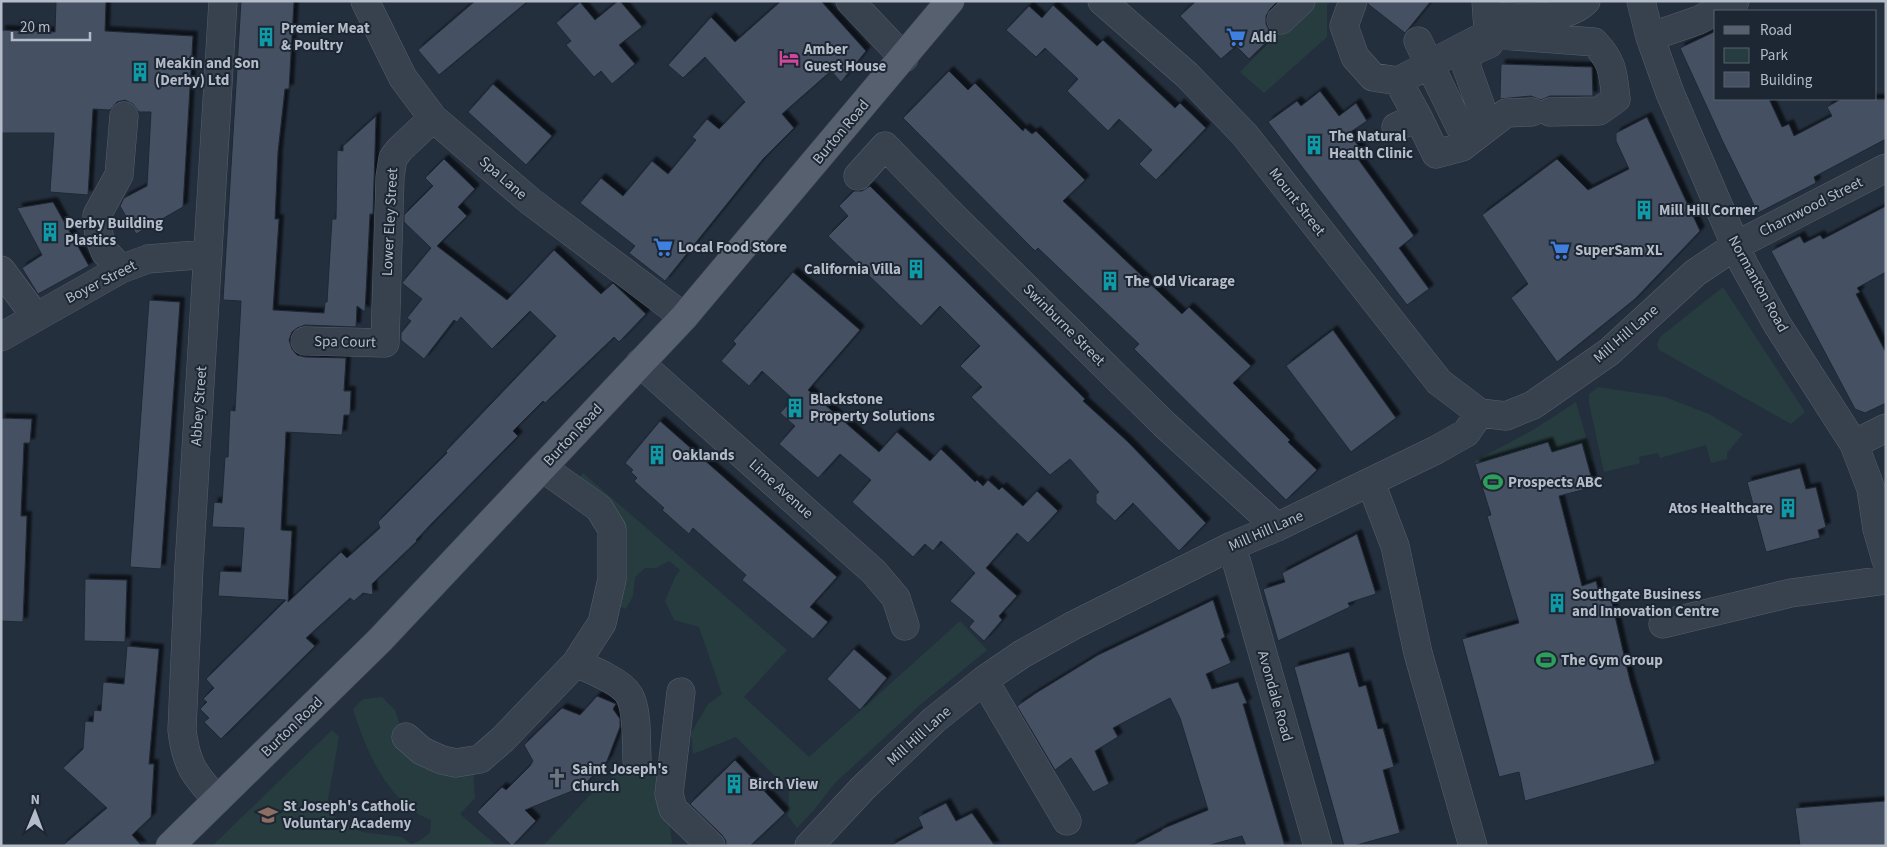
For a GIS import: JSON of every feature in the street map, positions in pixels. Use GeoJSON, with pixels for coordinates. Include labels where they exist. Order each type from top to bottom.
{"type":"FeatureCollection","features":[{"type":"Feature","properties":{"kind":"main road","name":"Burton Road"},"geometry":{"type":"LineString","coordinates":[[170,846],[380,640],[684,317],[904,58],[950,1]]}},
{"type":"Feature","properties":{"kind":"street","name":"Abbey Street"},"geometry":{"type":"LineString","coordinates":[[217,800],[192,771],[184,751],[182,730],[189,566],[223,1]]}},
{"type":"Feature","properties":{"kind":"street","name":"Spa Lane"},"geometry":{"type":"LineString","coordinates":[[365,1],[404,78],[433,118],[530,201],[684,317]]}},
{"type":"Feature","properties":{"kind":"street"},"geometry":{"type":"LineString","coordinates":[[850,1],[904,58]]}},
{"type":"Feature","properties":{"kind":"street","name":"Mount Street"},"geometry":{"type":"LineString","coordinates":[[1102,1],[1122,21],[1187,75],[1245,135],[1439,382],[1480,413]]}},
{"type":"Feature","properties":{"kind":"street"},"geometry":{"type":"LineString","coordinates":[[1281,20],[1301,1]]}},
{"type":"Feature","properties":{"kind":"street"},"geometry":{"type":"LineString","coordinates":[[1353,1],[1344,26],[1355,57],[1373,77],[1398,82],[1430,66],[1487,17],[1551,15],[1579,8],[1586,1]]}},
{"type":"Feature","properties":{"kind":"street","name":"Normanton Road"},"geometry":{"type":"LineString","coordinates":[[1640,1],[1650,37],[1670,93],[1744,265],[1777,324],[1854,444],[1871,489],[1877,529],[1886,560]]}},
{"type":"Feature","properties":{"kind":"street"},"geometry":{"type":"LineString","coordinates":[[1717,10],[1734,1]]}},
{"type":"Feature","properties":{"kind":"street"},"geometry":{"type":"LineString","coordinates":[[1650,37],[1699,20],[1714,12]]}},
{"type":"Feature","properties":{"kind":"street"},"geometry":{"type":"LineString","coordinates":[[1398,82],[1407,122],[1436,154],[1462,147],[1506,113],[1599,111],[1616,99],[1613,72],[1606,55],[1594,42],[1487,17]]}},
{"type":"Feature","properties":{"kind":"street"},"geometry":{"type":"LineString","coordinates":[[1487,17],[1488,44],[1470,52],[1466,65],[1488,127]]}},
{"type":"Feature","properties":{"kind":"street"},"geometry":{"type":"LineString","coordinates":[[1418,41],[1459,125]]}},
{"type":"Feature","properties":{"kind":"street"},"geometry":{"type":"LineString","coordinates":[[121,269],[105,252],[99,236],[97,215],[119,175],[124,116]]}},
{"type":"Feature","properties":{"kind":"street","name":"Lower Eley Street"},"geometry":{"type":"LineString","coordinates":[[386,343],[390,177],[393,158],[400,148],[433,118]]}},
{"type":"Feature","properties":{"kind":"street","name":"Swinburne Street"},"geometry":{"type":"LineString","coordinates":[[858,176],[886,146],[954,217],[1164,424],[1277,527]]}},
{"type":"Feature","properties":{"kind":"street","name":"Charnwood Street"},"geometry":{"type":"LineString","coordinates":[[1735,246],[1886,168]]}},
{"type":"Feature","properties":{"kind":"street","name":"Mill Hill Lane"},"geometry":{"type":"LineString","coordinates":[[809,846],[863,788],[934,720],[984,680],[1022,654],[1074,625],[1232,546],[1371,483],[1466,433],[1480,413],[1506,416],[1532,405],[1609,352],[1695,272],[1735,246]]}},
{"type":"Feature","properties":{"kind":"street","name":"Boyer Street"},"geometry":{"type":"LineString","coordinates":[[1,336],[121,269],[148,259],[208,254]]}},
{"type":"Feature","properties":{"kind":"street"},"geometry":{"type":"LineString","coordinates":[[1,270],[36,317]]}},
{"type":"Feature","properties":{"kind":"street","name":"Spa Court"},"geometry":{"type":"LineString","coordinates":[[305,341],[386,343]]}},
{"type":"Feature","properties":{"kind":"street","name":"Lime Avenue"},"geometry":{"type":"LineString","coordinates":[[640,363],[874,572],[896,598],[905,626]]}},
{"type":"Feature","properties":{"kind":"street"},"geometry":{"type":"LineString","coordinates":[[1854,444],[1886,428]]}},
{"type":"Feature","properties":{"kind":"street"},"geometry":{"type":"LineString","coordinates":[[406,737],[422,751],[442,760],[456,763],[480,759],[504,739],[576,663],[602,623],[612,579],[612,529],[600,508],[543,468]]}},
{"type":"Feature","properties":{"kind":"street"},"geometry":{"type":"LineString","coordinates":[[1371,483],[1395,546],[1418,653],[1473,846]]}},
{"type":"Feature","properties":{"kind":"street","name":"Avondale Road"},"geometry":{"type":"LineString","coordinates":[[1232,546],[1318,846]]}},
{"type":"Feature","properties":{"kind":"street"},"geometry":{"type":"LineString","coordinates":[[1663,624],[1791,593],[1886,580]]}},
{"type":"Feature","properties":{"kind":"street"},"geometry":{"type":"LineString","coordinates":[[576,663],[622,687],[629,694],[633,705],[637,760]]}},
{"type":"Feature","properties":{"kind":"street"},"geometry":{"type":"LineString","coordinates":[[984,680],[1067,821]]}},
{"type":"Feature","properties":{"kind":"street"},"geometry":{"type":"LineString","coordinates":[[681,692],[669,794],[673,809],[711,846]]}},
{"type":"Feature","properties":{"kind":"green space"},"geometry":{"type":"Polygon","coordinates":[[[1310,1],[1331,1],[1327,5],[1327,37],[1264,93],[1240,72],[1310,1]]]}},
{"type":"Feature","properties":{"kind":"green space"},"geometry":{"type":"Polygon","coordinates":[[[1723,287],[1805,412],[1791,424],[1659,350],[1657,344],[1660,337],[1723,287]]]}},
{"type":"Feature","properties":{"kind":"green space"},"geometry":{"type":"Polygon","coordinates":[[[1598,387],[1665,397],[1709,414],[1743,434],[1727,453],[1727,459],[1711,463],[1706,445],[1660,458],[1658,453],[1639,457],[1640,463],[1604,472],[1589,403],[1589,394],[1598,387]]]}},
{"type":"Feature","properties":{"kind":"green space"},"geometry":{"type":"Polygon","coordinates":[[[1576,402],[1593,461],[1587,462],[1582,443],[1552,452],[1548,442],[1475,464],[1475,461],[1533,430],[1576,402]]]}},
{"type":"Feature","properties":{"kind":"green space"},"geometry":{"type":"Polygon","coordinates":[[[583,473],[787,650],[744,697],[809,757],[960,621],[987,650],[920,705],[835,783],[797,828],[788,816],[789,790],[736,737],[693,754],[691,733],[708,704],[722,694],[699,627],[674,620],[665,601],[680,570],[669,561],[656,568],[645,568],[635,577],[633,596],[626,609],[619,606],[625,567],[576,482],[583,473]]]}},
{"type":"Feature","properties":{"kind":"green space"},"geometry":{"type":"Polygon","coordinates":[[[382,697],[395,710],[403,734],[473,766],[475,798],[460,814],[497,846],[212,846],[332,730],[339,737],[328,799],[330,814],[362,832],[402,837],[411,844],[430,833],[431,820],[416,813],[403,802],[381,774],[358,725],[353,709],[363,699],[382,697]]]}},
{"type":"Feature","properties":{"kind":"green space"},"geometry":{"type":"Polygon","coordinates":[[[658,764],[665,791],[672,843],[668,846],[540,846],[546,843],[589,796],[616,773],[658,764]]]}},
{"type":"Feature","properties":{"kind":"building"},"geometry":{"type":"Polygon","coordinates":[[[56,1],[106,1],[105,31],[193,36],[183,207],[136,234],[120,206],[124,198],[147,186],[151,112],[139,112],[133,104],[125,100],[117,102],[110,110],[93,109],[88,195],[50,192],[54,133],[1,133],[1,30],[55,32],[56,1]]]}},
{"type":"Feature","properties":{"kind":"building"},"geometry":{"type":"Polygon","coordinates":[[[241,1],[294,1],[289,89],[285,89],[278,152],[275,219],[279,219],[273,310],[324,313],[325,302],[327,302],[332,219],[336,219],[337,150],[343,151],[343,146],[376,116],[373,214],[370,214],[365,312],[357,306],[356,327],[305,325],[292,332],[289,340],[292,349],[297,355],[305,357],[346,358],[344,391],[351,391],[350,415],[344,415],[342,435],[286,432],[281,530],[292,531],[288,602],[341,552],[347,558],[380,528],[378,522],[447,453],[446,451],[556,336],[530,311],[492,349],[461,317],[457,322],[454,320],[424,359],[401,340],[401,333],[411,321],[407,318],[422,299],[402,283],[431,248],[404,222],[404,215],[433,186],[425,178],[444,159],[475,189],[458,207],[467,216],[437,246],[507,300],[554,250],[601,294],[613,283],[646,314],[619,342],[614,337],[545,403],[543,401],[513,431],[518,436],[432,523],[417,541],[372,584],[373,595],[363,593],[354,601],[350,598],[306,638],[315,646],[221,739],[204,722],[209,718],[200,709],[207,702],[203,699],[214,688],[206,679],[286,600],[218,596],[220,571],[241,572],[244,528],[212,527],[214,502],[222,503],[225,457],[228,457],[230,410],[235,411],[241,301],[223,300],[241,1]]]}},
{"type":"Feature","properties":{"kind":"building"},"geometry":{"type":"Polygon","coordinates":[[[475,1],[528,1],[439,75],[418,50],[475,1]]]}},
{"type":"Feature","properties":{"kind":"building"},"geometry":{"type":"Polygon","coordinates":[[[618,1],[642,27],[619,45],[635,64],[612,84],[601,71],[594,77],[566,45],[571,41],[556,23],[580,2],[595,20],[618,1]]]}},
{"type":"Feature","properties":{"kind":"building"},"geometry":{"type":"Polygon","coordinates":[[[781,1],[821,1],[866,51],[841,82],[831,71],[782,114],[794,128],[763,159],[665,281],[629,253],[635,246],[580,203],[601,178],[623,196],[652,161],[668,174],[696,140],[692,137],[707,119],[719,129],[745,102],[705,57],[683,78],[668,65],[711,17],[735,42],[781,1]]]}},
{"type":"Feature","properties":{"kind":"building","name":"Aldi"},"geometry":{"type":"Polygon","coordinates":[[[1196,1],[1278,1],[1266,16],[1266,24],[1269,30],[1275,34],[1249,59],[1236,46],[1221,59],[1180,16],[1196,1]]]}},
{"type":"Feature","properties":{"kind":"building"},"geometry":{"type":"Polygon","coordinates":[[[1368,1],[1431,1],[1405,33],[1368,4],[1368,1]]]}},
{"type":"Feature","properties":{"kind":"building"},"geometry":{"type":"Polygon","coordinates":[[[1053,5],[1097,46],[1103,40],[1175,108],[1180,103],[1206,128],[1156,180],[1139,164],[1152,150],[1119,119],[1108,131],[1067,91],[1078,79],[1045,48],[1036,57],[1006,30],[1029,6],[1042,18],[1053,5]]]}},
{"type":"Feature","properties":{"kind":"building"},"geometry":{"type":"Polygon","coordinates":[[[1714,32],[1714,100],[1769,100],[1782,127],[1789,124],[1794,136],[1832,116],[1827,107],[1839,100],[1886,99],[1886,139],[1814,177],[1816,183],[1758,213],[1680,48],[1714,32]]]}},
{"type":"Feature","properties":{"kind":"building"},"geometry":{"type":"Polygon","coordinates":[[[1501,64],[1592,67],[1593,96],[1550,96],[1541,100],[1531,96],[1500,99],[1501,64]]]}},
{"type":"Feature","properties":{"kind":"building"},"geometry":{"type":"Polygon","coordinates":[[[949,71],[968,90],[975,83],[1023,131],[1025,128],[1032,134],[1036,131],[1085,180],[1063,201],[1182,314],[1189,307],[1251,366],[1233,383],[1317,470],[1286,500],[1134,349],[1139,344],[1038,248],[1035,251],[903,118],[949,71]]]}},
{"type":"Feature","properties":{"kind":"building"},"geometry":{"type":"Polygon","coordinates":[[[493,84],[552,136],[526,165],[468,112],[493,84]]]}},
{"type":"Feature","properties":{"kind":"building"},"geometry":{"type":"Polygon","coordinates":[[[1320,91],[1339,116],[1356,103],[1367,121],[1349,133],[1364,154],[1358,159],[1414,236],[1399,248],[1429,289],[1407,305],[1268,122],[1297,101],[1301,106],[1320,91]]]}},
{"type":"Feature","properties":{"kind":"building","name":"SuperSam XL"},"geometry":{"type":"Polygon","coordinates":[[[1647,117],[1700,231],[1635,299],[1557,362],[1511,298],[1528,284],[1482,215],[1557,159],[1588,190],[1629,169],[1616,141],[1616,133],[1647,117]]]}},
{"type":"Feature","properties":{"kind":"building"},"geometry":{"type":"Polygon","coordinates":[[[870,186],[1085,399],[1083,401],[1128,442],[1206,523],[1179,551],[1133,503],[1115,521],[1096,503],[1096,494],[1099,492],[1070,459],[1050,475],[971,397],[982,387],[960,366],[980,346],[940,306],[921,326],[828,236],[848,216],[839,206],[854,191],[862,191],[870,186]]]}},
{"type":"Feature","properties":{"kind":"building","name":"Derby Building Plastics"},"geometry":{"type":"Polygon","coordinates":[[[53,202],[89,266],[38,294],[22,268],[42,255],[17,208],[53,202]]]}},
{"type":"Feature","properties":{"kind":"building"},"geometry":{"type":"Polygon","coordinates":[[[1886,206],[1886,272],[1857,288],[1860,292],[1856,294],[1886,353],[1886,403],[1865,413],[1855,409],[1771,251],[1800,236],[1804,243],[1820,235],[1823,239],[1886,206]]]}},
{"type":"Feature","properties":{"kind":"building"},"geometry":{"type":"Polygon","coordinates":[[[793,272],[860,330],[808,390],[879,452],[897,432],[930,461],[941,449],[975,482],[977,480],[983,486],[988,480],[999,490],[1002,487],[1023,506],[1037,491],[1058,511],[1028,543],[1017,533],[986,568],[1017,596],[999,616],[1002,620],[984,641],[969,627],[974,621],[950,601],[975,573],[941,541],[933,551],[925,544],[913,557],[852,502],[871,480],[840,454],[818,478],[779,444],[795,426],[780,413],[793,399],[762,371],[749,386],[721,361],[736,344],[733,341],[793,272]]]}},
{"type":"Feature","properties":{"kind":"building"},"geometry":{"type":"Polygon","coordinates":[[[149,300],[180,302],[161,569],[130,567],[149,300]]]}},
{"type":"Feature","properties":{"kind":"building"},"geometry":{"type":"Polygon","coordinates":[[[1333,330],[1396,418],[1351,452],[1286,366],[1333,330]]]}},
{"type":"Feature","properties":{"kind":"building"},"geometry":{"type":"Polygon","coordinates":[[[1,418],[32,419],[30,443],[24,443],[21,516],[27,516],[23,622],[1,621],[1,418]]]}},
{"type":"Feature","properties":{"kind":"building"},"geometry":{"type":"Polygon","coordinates":[[[660,421],[837,577],[810,607],[828,622],[813,639],[742,580],[746,575],[693,528],[689,534],[634,481],[637,478],[631,472],[633,470],[625,463],[660,421]]]}},
{"type":"Feature","properties":{"kind":"building"},"geometry":{"type":"Polygon","coordinates":[[[1548,442],[1552,452],[1582,443],[1594,487],[1559,496],[1582,586],[1596,581],[1601,601],[1611,599],[1630,681],[1655,764],[1525,801],[1519,772],[1499,777],[1462,639],[1519,623],[1487,516],[1491,515],[1475,464],[1548,442]]]}},
{"type":"Feature","properties":{"kind":"building","name":"Atos Healthcare"},"geometry":{"type":"Polygon","coordinates":[[[1800,468],[1806,489],[1816,487],[1826,527],[1818,530],[1820,538],[1766,552],[1747,482],[1800,468]]]}},
{"type":"Feature","properties":{"kind":"building"},"geometry":{"type":"Polygon","coordinates":[[[1357,534],[1376,594],[1348,603],[1350,607],[1278,641],[1263,589],[1285,582],[1282,573],[1357,534]]]}},
{"type":"Feature","properties":{"kind":"building"},"geometry":{"type":"Polygon","coordinates":[[[85,579],[127,580],[125,642],[84,641],[85,579]]]}},
{"type":"Feature","properties":{"kind":"building"},"geometry":{"type":"Polygon","coordinates":[[[1213,600],[1225,637],[1221,639],[1231,663],[1206,674],[1212,689],[1238,682],[1247,703],[1243,704],[1285,846],[1246,846],[1242,836],[1207,846],[1131,846],[1162,829],[1208,810],[1180,718],[1170,698],[1113,728],[1118,737],[1095,751],[1109,784],[1093,792],[1071,758],[1055,770],[1017,706],[1098,655],[1213,600]]]}},
{"type":"Feature","properties":{"kind":"building"},"geometry":{"type":"Polygon","coordinates":[[[127,646],[159,649],[149,764],[154,764],[151,817],[132,835],[142,846],[62,846],[107,808],[63,768],[83,749],[85,721],[93,722],[94,710],[101,711],[103,682],[124,684],[127,646]]]}},
{"type":"Feature","properties":{"kind":"building"},"geometry":{"type":"Polygon","coordinates":[[[854,649],[887,678],[860,710],[827,679],[854,649]]]}},
{"type":"Feature","properties":{"kind":"building"},"geometry":{"type":"Polygon","coordinates":[[[1349,652],[1359,687],[1366,685],[1378,729],[1383,728],[1394,767],[1383,770],[1400,833],[1353,846],[1344,846],[1294,667],[1349,652]]]}},
{"type":"Feature","properties":{"kind":"building","name":"Saint Joseph's Church"},"geometry":{"type":"Polygon","coordinates":[[[597,696],[616,704],[613,709],[620,719],[620,727],[607,761],[582,787],[525,810],[536,821],[512,846],[477,812],[502,787],[506,790],[530,766],[533,761],[524,745],[562,708],[580,715],[597,696]]]}},
{"type":"Feature","properties":{"kind":"building","name":"Birch View"},"geometry":{"type":"Polygon","coordinates":[[[735,760],[785,813],[750,846],[726,846],[726,841],[722,835],[690,804],[735,760]]]}},
{"type":"Feature","properties":{"kind":"building"},"geometry":{"type":"Polygon","coordinates":[[[1886,801],[1886,846],[1800,846],[1795,808],[1886,801]]]}},
{"type":"Feature","properties":{"kind":"building"},"geometry":{"type":"Polygon","coordinates":[[[946,803],[956,821],[972,813],[995,846],[890,846],[923,828],[918,817],[946,803]]]}},
{"type":"Feature","properties":{"kind":"place","name":"Premier Meat & Poultry"},"geometry":{"type":"Point","coordinates":[266,37]}},
{"type":"Feature","properties":{"kind":"place","name":"Aldi"},"geometry":{"type":"Point","coordinates":[1236,37]}},
{"type":"Feature","properties":{"kind":"place","name":"Amber Guest House"},"geometry":{"type":"Point","coordinates":[789,58]}},
{"type":"Feature","properties":{"kind":"place","name":"Meakin and Son (Derby) Ltd"},"geometry":{"type":"Point","coordinates":[140,72]}},
{"type":"Feature","properties":{"kind":"place","name":"The Natural Health Clinic"},"geometry":{"type":"Point","coordinates":[1314,145]}},
{"type":"Feature","properties":{"kind":"place","name":"Mill Hill Corner"},"geometry":{"type":"Point","coordinates":[1644,210]}},
{"type":"Feature","properties":{"kind":"place","name":"Derby Building Plastics"},"geometry":{"type":"Point","coordinates":[50,232]}},
{"type":"Feature","properties":{"kind":"place","name":"Local Food Store"},"geometry":{"type":"Point","coordinates":[663,247]}},
{"type":"Feature","properties":{"kind":"place","name":"SuperSam XL"},"geometry":{"type":"Point","coordinates":[1560,250]}},
{"type":"Feature","properties":{"kind":"place","name":"California Villa"},"geometry":{"type":"Point","coordinates":[916,269]}},
{"type":"Feature","properties":{"kind":"place","name":"The Old Vicarage"},"geometry":{"type":"Point","coordinates":[1110,281]}},
{"type":"Feature","properties":{"kind":"place","name":"Blackstone Property Solutions"},"geometry":{"type":"Point","coordinates":[795,408]}},
{"type":"Feature","properties":{"kind":"place","name":"Oaklands"},"geometry":{"type":"Point","coordinates":[657,455]}},
{"type":"Feature","properties":{"kind":"place","name":"Prospects ABC"},"geometry":{"type":"Point","coordinates":[1493,482]}},
{"type":"Feature","properties":{"kind":"place","name":"Atos Healthcare"},"geometry":{"type":"Point","coordinates":[1788,508]}},
{"type":"Feature","properties":{"kind":"place","name":"Southgate Business and Innovation Centre"},"geometry":{"type":"Point","coordinates":[1557,603]}},
{"type":"Feature","properties":{"kind":"place","name":"The Gym Group"},"geometry":{"type":"Point","coordinates":[1546,660]}},
{"type":"Feature","properties":{"kind":"place","name":"Saint Joseph's Church"},"geometry":{"type":"Point","coordinates":[557,778]}},
{"type":"Feature","properties":{"kind":"place","name":"Birch View"},"geometry":{"type":"Point","coordinates":[734,784]}},
{"type":"Feature","properties":{"kind":"place","name":"St Joseph's Catholic Voluntary Academy"},"geometry":{"type":"Point","coordinates":[268,815]}}]}
